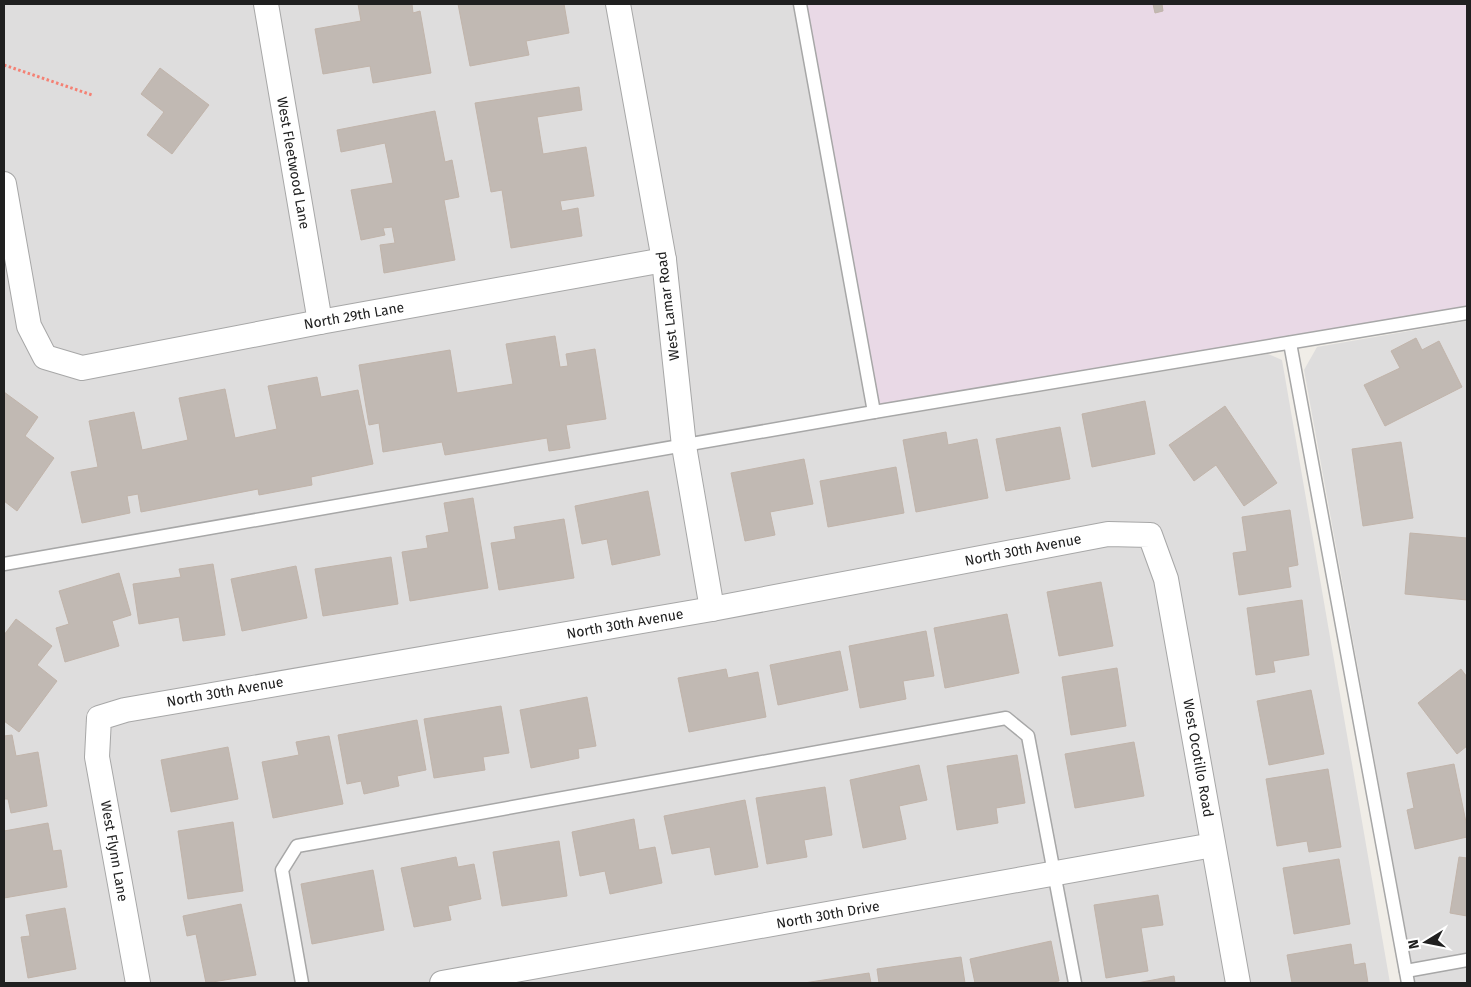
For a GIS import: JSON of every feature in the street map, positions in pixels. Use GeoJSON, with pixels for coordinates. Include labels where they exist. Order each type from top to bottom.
{"type":"FeatureCollection","features":[{"type":"Feature","properties":{"kind":"street","name":"West Fleetwood Lane"},"geometry":{"type":"LineString","coordinates":[[266,4],[320,322]]}},
{"type":"Feature","properties":{"kind":"street","name":"West Lamar Road"},"geometry":{"type":"LineString","coordinates":[[618,4],[664,260],[684,446],[712,609]]}},
{"type":"Feature","properties":{"kind":"street","name":"North 29th Lane"},"geometry":{"type":"LineString","coordinates":[[4,184],[29,326],[45,357],[82,368],[320,322],[664,260]]}},
{"type":"Feature","properties":{"kind":"street","name":"North 30th Avenue"},"geometry":{"type":"LineString","coordinates":[[99,718],[135,708],[712,609],[1108,534],[1150,535]]}},
{"type":"Feature","properties":{"kind":"street","name":"West Ocotillo Road"},"geometry":{"type":"LineString","coordinates":[[1150,535],[1166,579],[1238,983]]}},
{"type":"Feature","properties":{"kind":"street","name":"West Flynn Lane"},"geometry":{"type":"LineString","coordinates":[[99,718],[97,758],[138,983]]}},
{"type":"Feature","properties":{"kind":"street","name":"North 30th Drive"},"geometry":{"type":"LineString","coordinates":[[442,983],[1213,846]]}},
{"type":"Feature","properties":{"kind":"lane"},"geometry":{"type":"LineString","coordinates":[[800,4],[874,412]]}},
{"type":"Feature","properties":{"kind":"lane"},"geometry":{"type":"LineString","coordinates":[[4,564],[874,412],[1467,313]]}},
{"type":"Feature","properties":{"kind":"lane"},"geometry":{"type":"LineString","coordinates":[[1290,342],[1407,977],[1467,960]]}},
{"type":"Feature","properties":{"kind":"lane"},"geometry":{"type":"LineString","coordinates":[[302,983],[282,870],[297,846],[1006,718],[1028,736],[1075,983]]}},
{"type":"Feature","properties":{"kind":"path"},"geometry":{"type":"LineString","coordinates":[[4,65],[92,95]]}},
{"type":"Feature","properties":{"kind":"shaded area"},"geometry":{"type":"Polygon","coordinates":[[[4,4],[800,4],[874,412],[35,559],[1268,354],[1282,360],[1390,983],[4,983],[4,4]]]}},
{"type":"Feature","properties":{"kind":"shaded area"},"geometry":{"type":"Polygon","coordinates":[[[800,4],[1467,4],[1467,313],[874,412],[800,4]]]}},
{"type":"Feature","properties":{"kind":"shaded area"},"geometry":{"type":"Polygon","coordinates":[[[1467,321],[1467,983],[1415,983],[1304,370],[1317,347],[1467,321]]]}},
{"type":"Feature","properties":{"kind":"building"},"geometry":{"type":"Polygon","coordinates":[[[358,4],[412,4],[413,13],[420,11],[431,73],[373,83],[370,66],[323,74],[315,29],[361,21],[358,4]]]}},
{"type":"Feature","properties":{"kind":"building"},"geometry":{"type":"Polygon","coordinates":[[[458,4],[564,4],[569,33],[526,41],[529,55],[470,66],[458,4]]]}},
{"type":"Feature","properties":{"kind":"building"},"geometry":{"type":"Polygon","coordinates":[[[1153,4],[1162,4],[1163,11],[1155,13],[1153,4]]]}},
{"type":"Feature","properties":{"kind":"building"},"geometry":{"type":"Polygon","coordinates":[[[160,68],[209,105],[172,154],[147,135],[164,112],[141,94],[160,68]]]}},
{"type":"Feature","properties":{"kind":"building"},"geometry":{"type":"Polygon","coordinates":[[[579,87],[582,110],[537,117],[543,154],[586,147],[594,196],[560,201],[562,211],[578,208],[582,236],[511,248],[502,190],[491,192],[475,103],[579,87]]]}},
{"type":"Feature","properties":{"kind":"building"},"geometry":{"type":"Polygon","coordinates":[[[435,111],[445,162],[452,160],[459,197],[444,200],[455,260],[384,273],[380,245],[395,243],[392,227],[383,228],[385,235],[361,240],[351,190],[393,183],[385,143],[341,152],[337,130],[435,111]]]}},
{"type":"Feature","properties":{"kind":"building"},"geometry":{"type":"Polygon","coordinates":[[[555,336],[560,367],[568,366],[566,354],[595,349],[606,419],[566,425],[570,448],[549,451],[547,438],[445,455],[442,442],[383,452],[379,423],[369,425],[359,365],[450,350],[457,393],[513,384],[506,344],[555,336]]]}},
{"type":"Feature","properties":{"kind":"building"},"geometry":{"type":"Polygon","coordinates":[[[1416,338],[1422,350],[1439,341],[1462,387],[1385,426],[1364,385],[1400,368],[1391,351],[1416,338]]]}},
{"type":"Feature","properties":{"kind":"building"},"geometry":{"type":"Polygon","coordinates":[[[317,377],[321,397],[358,390],[373,464],[311,477],[312,485],[259,495],[258,489],[141,512],[138,494],[127,496],[130,513],[82,523],[71,472],[98,467],[89,421],[134,412],[142,450],[188,440],[179,398],[225,389],[235,438],[277,429],[268,386],[317,377]]]}},
{"type":"Feature","properties":{"kind":"building"},"geometry":{"type":"Polygon","coordinates":[[[4,392],[38,417],[25,436],[54,458],[17,511],[4,501],[4,392]]]}},
{"type":"Feature","properties":{"kind":"building"},"geometry":{"type":"Polygon","coordinates":[[[1145,401],[1155,454],[1092,467],[1082,414],[1145,401]]]}},
{"type":"Feature","properties":{"kind":"building"},"geometry":{"type":"Polygon","coordinates":[[[1225,406],[1277,483],[1244,506],[1216,465],[1194,481],[1169,445],[1225,406]]]}},
{"type":"Feature","properties":{"kind":"building"},"geometry":{"type":"Polygon","coordinates":[[[1060,427],[1070,479],[1006,491],[996,439],[1060,427]]]}},
{"type":"Feature","properties":{"kind":"building"},"geometry":{"type":"Polygon","coordinates":[[[946,432],[948,445],[977,439],[988,498],[916,512],[903,440],[946,432]]]}},
{"type":"Feature","properties":{"kind":"building"},"geometry":{"type":"Polygon","coordinates":[[[1401,442],[1413,518],[1363,526],[1352,449],[1401,442]]]}},
{"type":"Feature","properties":{"kind":"building"},"geometry":{"type":"Polygon","coordinates":[[[804,459],[813,504],[770,512],[775,535],[745,541],[731,473],[804,459]]]}},
{"type":"Feature","properties":{"kind":"building"},"geometry":{"type":"Polygon","coordinates":[[[896,467],[904,513],[828,527],[820,481],[896,467]]]}},
{"type":"Feature","properties":{"kind":"building"},"geometry":{"type":"Polygon","coordinates":[[[648,491],[660,555],[612,565],[607,539],[582,544],[575,506],[648,491]]]}},
{"type":"Feature","properties":{"kind":"building"},"geometry":{"type":"Polygon","coordinates":[[[473,498],[488,588],[410,601],[402,552],[428,548],[426,536],[449,532],[444,503],[473,498]]]}},
{"type":"Feature","properties":{"kind":"building"},"geometry":{"type":"Polygon","coordinates":[[[1290,510],[1298,565],[1288,567],[1291,587],[1239,595],[1233,553],[1247,551],[1242,517],[1290,510]]]}},
{"type":"Feature","properties":{"kind":"building"},"geometry":{"type":"Polygon","coordinates":[[[564,519],[574,578],[499,590],[491,543],[516,539],[514,527],[564,519]]]}},
{"type":"Feature","properties":{"kind":"building"},"geometry":{"type":"Polygon","coordinates":[[[1410,533],[1467,538],[1467,600],[1405,594],[1410,533]]]}},
{"type":"Feature","properties":{"kind":"building"},"geometry":{"type":"Polygon","coordinates":[[[391,557],[398,604],[323,616],[315,569],[391,557]]]}},
{"type":"Feature","properties":{"kind":"building"},"geometry":{"type":"Polygon","coordinates":[[[213,564],[225,635],[183,641],[179,617],[139,624],[133,584],[181,577],[179,569],[213,564]]]}},
{"type":"Feature","properties":{"kind":"building"},"geometry":{"type":"Polygon","coordinates":[[[296,566],[307,618],[242,631],[231,579],[296,566]]]}},
{"type":"Feature","properties":{"kind":"building"},"geometry":{"type":"Polygon","coordinates":[[[119,573],[131,615],[112,621],[119,646],[65,662],[56,628],[69,624],[59,591],[119,573]]]}},
{"type":"Feature","properties":{"kind":"building"},"geometry":{"type":"Polygon","coordinates":[[[1101,582],[1113,646],[1059,656],[1047,592],[1101,582]]]}},
{"type":"Feature","properties":{"kind":"building"},"geometry":{"type":"Polygon","coordinates":[[[1302,600],[1309,655],[1273,661],[1275,672],[1256,675],[1247,608],[1302,600]]]}},
{"type":"Feature","properties":{"kind":"building"},"geometry":{"type":"Polygon","coordinates":[[[1007,614],[1019,673],[945,688],[934,628],[1007,614]]]}},
{"type":"Feature","properties":{"kind":"building"},"geometry":{"type":"Polygon","coordinates":[[[16,619],[52,646],[37,665],[57,681],[19,732],[4,721],[4,635],[16,619]]]}},
{"type":"Feature","properties":{"kind":"building"},"geometry":{"type":"Polygon","coordinates":[[[926,631],[934,676],[903,681],[906,699],[860,708],[849,646],[926,631]]]}},
{"type":"Feature","properties":{"kind":"building"},"geometry":{"type":"Polygon","coordinates":[[[840,651],[848,690],[778,705],[770,665],[840,651]]]}},
{"type":"Feature","properties":{"kind":"building"},"geometry":{"type":"Polygon","coordinates":[[[1117,668],[1126,726],[1071,735],[1062,677],[1117,668]]]}},
{"type":"Feature","properties":{"kind":"building"},"geometry":{"type":"Polygon","coordinates":[[[726,669],[728,678],[758,672],[766,717],[689,732],[678,678],[726,669]]]}},
{"type":"Feature","properties":{"kind":"building"},"geometry":{"type":"Polygon","coordinates":[[[1461,669],[1467,677],[1467,746],[1457,754],[1418,703],[1461,669]]]}},
{"type":"Feature","properties":{"kind":"building"},"geometry":{"type":"Polygon","coordinates":[[[1311,690],[1324,754],[1269,765],[1257,701],[1311,690]]]}},
{"type":"Feature","properties":{"kind":"building"},"geometry":{"type":"Polygon","coordinates":[[[587,697],[596,746],[578,749],[579,758],[531,768],[520,710],[587,697]]]}},
{"type":"Feature","properties":{"kind":"building"},"geometry":{"type":"Polygon","coordinates":[[[501,706],[509,753],[483,757],[485,770],[434,778],[424,719],[501,706]]]}},
{"type":"Feature","properties":{"kind":"building"},"geometry":{"type":"Polygon","coordinates":[[[417,720],[426,770],[397,776],[399,786],[364,794],[361,781],[347,784],[338,735],[417,720]]]}},
{"type":"Feature","properties":{"kind":"building"},"geometry":{"type":"Polygon","coordinates":[[[12,735],[16,756],[38,752],[47,806],[11,813],[8,799],[4,799],[4,736],[12,735]]]}},
{"type":"Feature","properties":{"kind":"building"},"geometry":{"type":"Polygon","coordinates":[[[329,736],[343,804],[273,818],[262,762],[299,755],[296,742],[329,736]]]}},
{"type":"Feature","properties":{"kind":"building"},"geometry":{"type":"Polygon","coordinates":[[[1134,742],[1144,796],[1075,808],[1065,754],[1134,742]]]}},
{"type":"Feature","properties":{"kind":"building"},"geometry":{"type":"Polygon","coordinates":[[[228,747],[238,799],[171,812],[161,760],[228,747]]]}},
{"type":"Feature","properties":{"kind":"building"},"geometry":{"type":"Polygon","coordinates":[[[1017,755],[1025,803],[996,808],[998,823],[957,830],[947,766],[1017,755]]]}},
{"type":"Feature","properties":{"kind":"building"},"geometry":{"type":"Polygon","coordinates":[[[1454,764],[1467,827],[1467,837],[1415,849],[1407,810],[1414,808],[1407,773],[1454,764]]]}},
{"type":"Feature","properties":{"kind":"building"},"geometry":{"type":"Polygon","coordinates":[[[919,765],[927,800],[899,806],[906,839],[863,848],[850,780],[919,765]]]}},
{"type":"Feature","properties":{"kind":"building"},"geometry":{"type":"Polygon","coordinates":[[[1328,769],[1341,847],[1309,852],[1307,841],[1277,846],[1266,779],[1328,769]]]}},
{"type":"Feature","properties":{"kind":"building"},"geometry":{"type":"Polygon","coordinates":[[[825,787],[832,835],[804,840],[807,857],[767,864],[756,798],[825,787]]]}},
{"type":"Feature","properties":{"kind":"building"},"geometry":{"type":"Polygon","coordinates":[[[745,800],[758,867],[715,875],[710,847],[672,854],[664,816],[745,800]]]}},
{"type":"Feature","properties":{"kind":"building"},"geometry":{"type":"Polygon","coordinates":[[[634,819],[639,850],[655,847],[662,883],[610,894],[605,871],[580,876],[572,832],[634,819]]]}},
{"type":"Feature","properties":{"kind":"building"},"geometry":{"type":"Polygon","coordinates":[[[233,822],[243,891],[188,899],[178,831],[233,822]]]}},
{"type":"Feature","properties":{"kind":"building"},"geometry":{"type":"Polygon","coordinates":[[[48,823],[53,851],[61,850],[67,887],[4,898],[4,831],[48,823]]]}},
{"type":"Feature","properties":{"kind":"building"},"geometry":{"type":"Polygon","coordinates":[[[559,841],[567,896],[502,906],[493,852],[559,841]]]}},
{"type":"Feature","properties":{"kind":"building"},"geometry":{"type":"Polygon","coordinates":[[[456,857],[458,867],[474,864],[481,899],[448,906],[451,920],[414,927],[401,868],[456,857]]]}},
{"type":"Feature","properties":{"kind":"building"},"geometry":{"type":"Polygon","coordinates":[[[1459,857],[1467,858],[1467,916],[1450,913],[1459,857]]]}},
{"type":"Feature","properties":{"kind":"building"},"geometry":{"type":"Polygon","coordinates":[[[1339,859],[1350,924],[1294,934],[1283,868],[1339,859]]]}},
{"type":"Feature","properties":{"kind":"building"},"geometry":{"type":"Polygon","coordinates":[[[373,870],[384,930],[312,944],[301,884],[373,870]]]}},
{"type":"Feature","properties":{"kind":"building"},"geometry":{"type":"Polygon","coordinates":[[[1158,895],[1163,925],[1141,928],[1148,971],[1106,978],[1094,905],[1158,895]]]}},
{"type":"Feature","properties":{"kind":"building"},"geometry":{"type":"Polygon","coordinates":[[[241,904],[256,975],[206,983],[196,934],[187,936],[183,916],[241,904]]]}},
{"type":"Feature","properties":{"kind":"building"},"geometry":{"type":"Polygon","coordinates":[[[65,908],[76,969],[28,978],[21,937],[30,936],[26,915],[65,908]]]}},
{"type":"Feature","properties":{"kind":"building"},"geometry":{"type":"Polygon","coordinates":[[[1051,941],[1059,981],[1046,983],[975,983],[970,959],[1051,941]]]}},
{"type":"Feature","properties":{"kind":"building"},"geometry":{"type":"Polygon","coordinates":[[[1351,944],[1354,965],[1365,963],[1368,983],[1292,983],[1287,955],[1351,944]]]}},
{"type":"Feature","properties":{"kind":"building"},"geometry":{"type":"Polygon","coordinates":[[[961,957],[965,983],[879,983],[877,969],[961,957]]]}},
{"type":"Feature","properties":{"kind":"building"},"geometry":{"type":"Polygon","coordinates":[[[869,973],[871,983],[804,983],[869,973]]]}},
{"type":"Feature","properties":{"kind":"building"},"geometry":{"type":"Polygon","coordinates":[[[1174,976],[1175,983],[1137,983],[1174,976]]]}}]}
